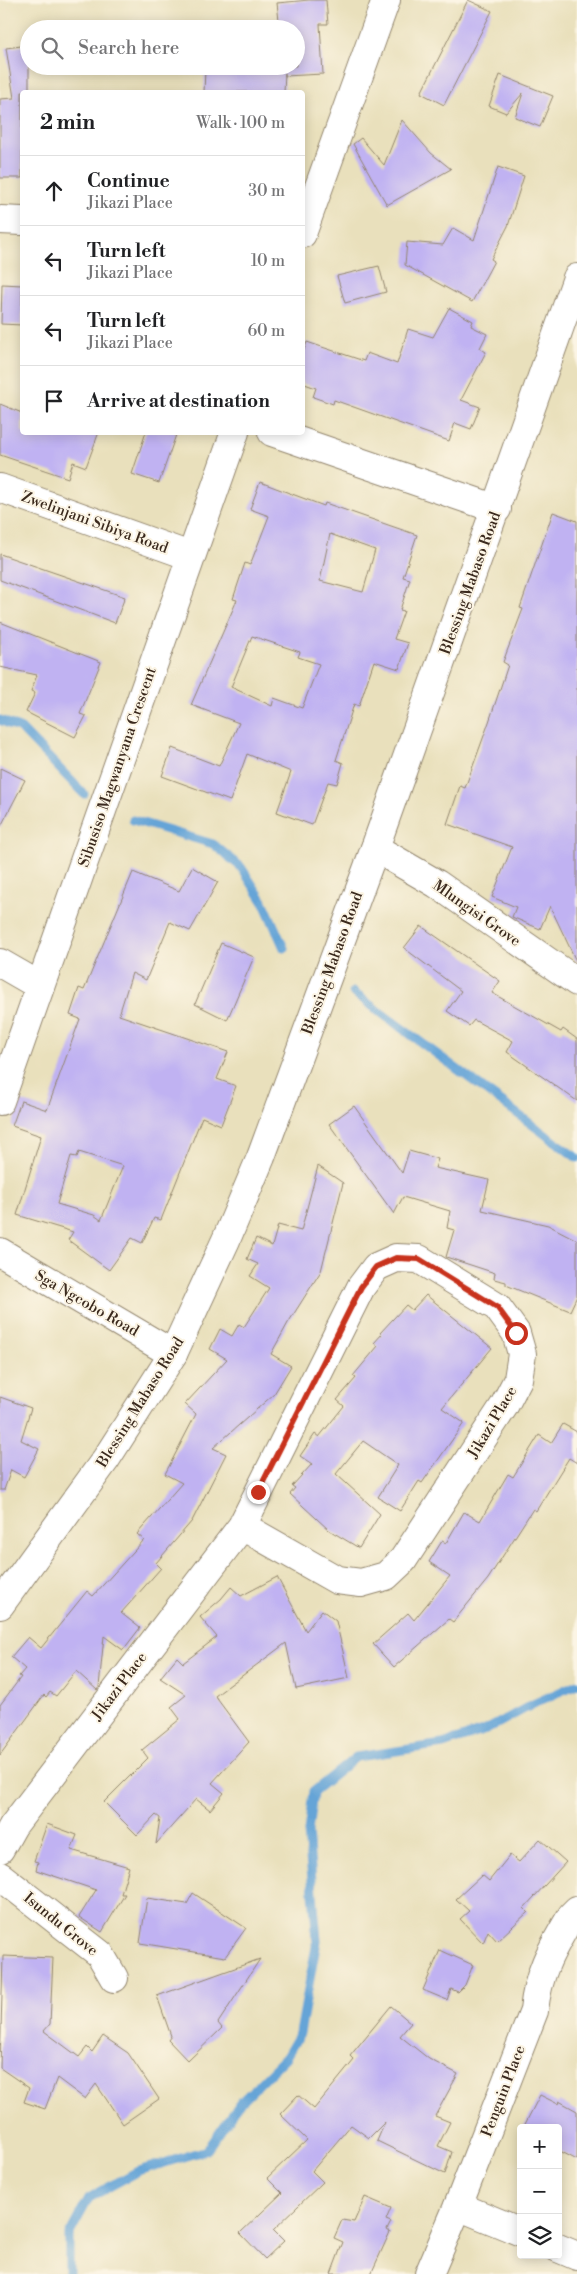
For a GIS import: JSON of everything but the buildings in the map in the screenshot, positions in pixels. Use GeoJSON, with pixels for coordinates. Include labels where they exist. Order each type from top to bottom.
{"type":"FeatureCollection","features":[{"type":"Feature","properties":{"kind":"street"},"geometry":{"type":"LineString","coordinates":[[305,223],[386,0]]}},
{"type":"Feature","properties":{"kind":"street"},"geometry":{"type":"LineString","coordinates":[[0,220],[20,221]]}},
{"type":"Feature","properties":{"kind":"street","name":"Blessing Mabaso Road"},"geometry":{"type":"LineString","coordinates":[[0,1605],[106,1459],[173,1354],[226,1240],[261,1157],[375,848],[497,509],[577,278]]}},
{"type":"Feature","properties":{"kind":"street","name":"Sibusiso Magwanyana Crescent"},"geometry":{"type":"LineString","coordinates":[[0,1101],[234,435]]}},
{"type":"Feature","properties":{"kind":"street"},"geometry":{"type":"LineString","coordinates":[[281,435],[497,509]]}},
{"type":"Feature","properties":{"kind":"street","name":"Zwelinjani Sibiya Road"},"geometry":{"type":"LineString","coordinates":[[0,488],[190,556]]}},
{"type":"Feature","properties":{"kind":"street","name":"Mlungisi Grove"},"geometry":{"type":"LineString","coordinates":[[375,848],[437,884],[577,982]]}},
{"type":"Feature","properties":{"kind":"street"},"geometry":{"type":"LineString","coordinates":[[0,963],[40,986]]}},
{"type":"Feature","properties":{"kind":"street","name":"Sga Ngcobo Road"},"geometry":{"type":"LineString","coordinates":[[0,1252],[173,1354]]}},
{"type":"Feature","properties":{"kind":"street","name":"Jikazi Place"},"geometry":{"type":"LineString","coordinates":[[0,1849],[13,1826],[242,1526],[361,1287],[376,1267],[396,1258],[419,1259],[497,1307],[516,1333],[522,1354],[518,1379],[504,1406],[403,1560],[386,1576],[361,1583],[337,1580],[242,1526]]}},
{"type":"Feature","properties":{"kind":"street","name":"Isundu Grove"},"geometry":{"type":"LineString","coordinates":[[0,1876],[100,1954],[114,1978]]}},
{"type":"Feature","properties":{"kind":"street","name":"Penguin Place"},"geometry":{"type":"LineString","coordinates":[[429,2274],[458,2206],[534,2011],[536,1991],[544,1963],[572,1915],[577,1910]]}},
{"type":"Feature","properties":{"kind":"street"},"geometry":{"type":"LineString","coordinates":[[458,2206],[517,2230]]}},
{"type":"Feature","properties":{"kind":"street"},"geometry":{"type":"LineString","coordinates":[[562,2250],[577,2256]]}},
{"type":"Feature","properties":{"kind":"waterway"},"geometry":{"type":"LineString","coordinates":[[0,720],[21,729],[84,794]]}},
{"type":"Feature","properties":{"kind":"waterway"},"geometry":{"type":"LineString","coordinates":[[133,820],[213,844],[241,867],[263,901],[284,948]]}},
{"type":"Feature","properties":{"kind":"waterway"},"geometry":{"type":"LineString","coordinates":[[353,992],[577,1158]]}},
{"type":"Feature","properties":{"kind":"waterway"},"geometry":{"type":"LineString","coordinates":[[69,2274],[69,2235],[89,2198],[138,2171],[207,2150],[241,2102],[286,2057],[300,2033],[317,1941],[308,1832],[313,1792],[356,1757],[443,1744],[486,1730],[535,1703],[577,1684]]}},
{"type":"Feature","properties":{"kind":"route"},"geometry":{"type":"LineString","coordinates":[[258,1492],[361,1287],[376,1267],[396,1258],[419,1259],[497,1307],[516,1333]]}}]}
